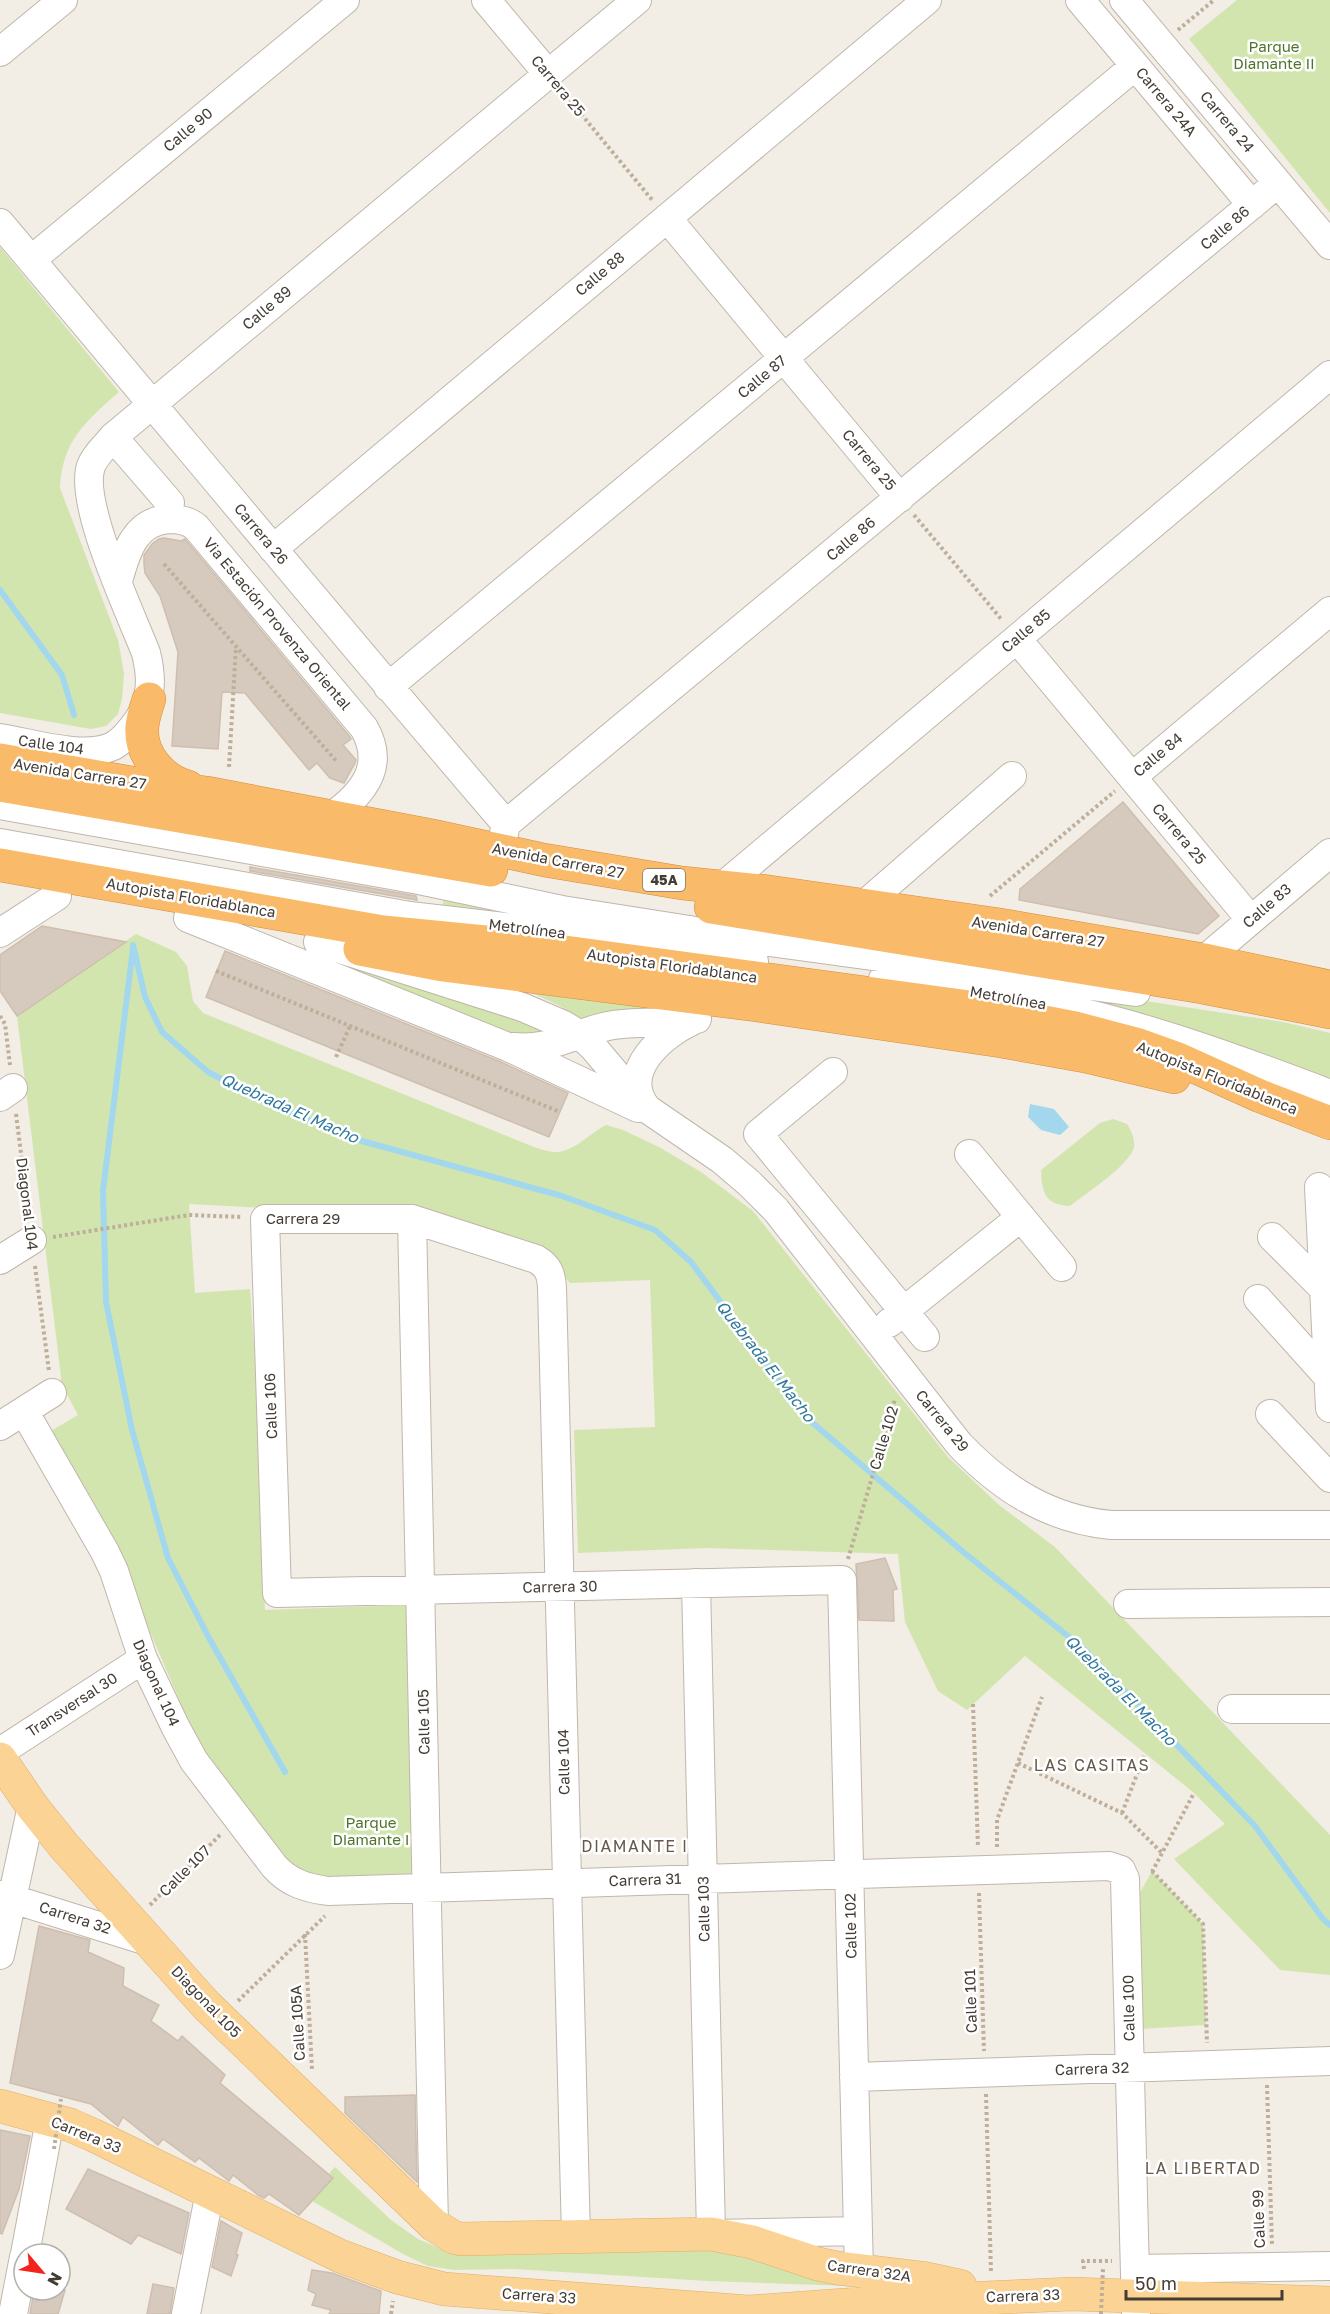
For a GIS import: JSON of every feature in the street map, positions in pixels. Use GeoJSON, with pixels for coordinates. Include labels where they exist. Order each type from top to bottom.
{"type":"FeatureCollection","features":[{"type":"Feature","properties":{"kind":"highway"},"geometry":{"type":"LineString","coordinates":[[149,699],[142,729],[144,744],[150,758],[159,771],[171,781],[207,793]]}},
{"type":"Feature","properties":{"kind":"highway","name":"Avenida Carrera 27"},"geometry":{"type":"LineString","coordinates":[[0,760],[138,784],[207,793],[332,816],[503,837],[682,883],[864,905],[994,924],[1204,960],[1330,987]]}},
{"type":"Feature","properties":{"kind":"highway","name":"45A"},"geometry":{"type":"LineString","coordinates":[[0,785],[405,855],[1202,987],[1330,1012]]}},
{"type":"Feature","properties":{"kind":"highway","name":"Autopista Floridablanca"},"geometry":{"type":"LineString","coordinates":[[0,864],[383,932],[506,944],[996,1012],[1075,1028],[1139,1045],[1330,1123]]}},
{"type":"Feature","properties":{"kind":"highway"},"geometry":{"type":"LineString","coordinates":[[0,888],[188,918],[443,965],[756,1005],[1049,1049],[1260,1096]]}},
{"type":"Feature","properties":{"kind":"main road","name":"Diagonal 105"},"geometry":{"type":"LineString","coordinates":[[0,1759],[32,1806],[64,1846],[220,2018],[434,2225]]}},
{"type":"Feature","properties":{"kind":"main road","name":"Carrera 33"},"geometry":{"type":"LineString","coordinates":[[0,2106],[93,2135],[340,2256],[397,2277],[444,2289],[749,2312],[873,2303],[1065,2294],[1129,2285],[1330,2303]]}},
{"type":"Feature","properties":{"kind":"main road","name":"Carrera 32A"},"geometry":{"type":"LineString","coordinates":[[434,2225],[453,2237],[461,2239],[711,2234],[752,2242],[818,2264],[859,2272],[928,2279],[958,2285],[992,2297]]}},
{"type":"Feature","properties":{"kind":"street"},"geometry":{"type":"LineString","coordinates":[[0,52],[63,0]]}},
{"type":"Feature","properties":{"kind":"street","name":"Calle 90"},"geometry":{"type":"LineString","coordinates":[[31,260],[345,0]]}},
{"type":"Feature","properties":{"kind":"street","name":"Carrera 25"},"geometry":{"type":"LineString","coordinates":[[486,0],[548,74]]}},
{"type":"Feature","properties":{"kind":"street","name":"Calle 89"},"geometry":{"type":"LineString","coordinates":[[149,699],[150,668],[146,653],[92,512],[88,483],[92,466],[113,437],[637,0]]}},
{"type":"Feature","properties":{"kind":"street","name":"Calle 88"},"geometry":{"type":"LineString","coordinates":[[273,549],[927,0]]}},
{"type":"Feature","properties":{"kind":"street","name":"Carrera 24A"},"geometry":{"type":"LineString","coordinates":[[1080,0],[1252,205]]}},
{"type":"Feature","properties":{"kind":"street","name":"Carrera 24"},"geometry":{"type":"LineString","coordinates":[[1124,0],[1330,245]]}},
{"type":"Feature","properties":{"kind":"street","name":"Calle 87"},"geometry":{"type":"LineString","coordinates":[[388,687],[1135,66]]}},
{"type":"Feature","properties":{"kind":"street","name":"Calle 86"},"geometry":{"type":"LineString","coordinates":[[503,837],[900,498],[1278,183]]}},
{"type":"Feature","properties":{"kind":"street","name":"Carrera 25"},"geometry":{"type":"LineString","coordinates":[[667,218],[900,498]]}},
{"type":"Feature","properties":{"kind":"street","name":"Carrera 26"},"geometry":{"type":"LineString","coordinates":[[0,223],[388,687],[503,837]]}},
{"type":"Feature","properties":{"kind":"street","name":"Calle 85"},"geometry":{"type":"LineString","coordinates":[[722,887],[1330,375]]}},
{"type":"Feature","properties":{"kind":"street"},"geometry":{"type":"LineString","coordinates":[[113,437],[170,503]]}},
{"type":"Feature","properties":{"kind":"street","name":"Via Estación Provenza Oriental"},"geometry":{"type":"LineString","coordinates":[[118,581],[132,540],[145,527],[166,519],[178,519],[196,527],[370,738],[374,752],[371,773],[355,797],[332,816]]}},
{"type":"Feature","properties":{"kind":"street","name":"Calle 84"},"geometry":{"type":"LineString","coordinates":[[1132,777],[1330,611]]}},
{"type":"Feature","properties":{"kind":"street","name":"Carrera 25"},"geometry":{"type":"LineString","coordinates":[[1017,639],[1251,920]]}},
{"type":"Feature","properties":{"kind":"street","name":"Calle 104"},"geometry":{"type":"LineString","coordinates":[[0,738],[76,751],[103,750],[124,738],[142,715],[149,699]]}},
{"type":"Feature","properties":{"kind":"street"},"geometry":{"type":"LineString","coordinates":[[864,905],[1011,776]]}},
{"type":"Feature","properties":{"kind":"street","name":"Metrolínea"},"geometry":{"type":"LineString","coordinates":[[0,806],[419,880],[562,910],[734,937],[1154,995],[1330,1027]]}},
{"type":"Feature","properties":{"kind":"street","name":"Metrolínea"},"geometry":{"type":"LineString","coordinates":[[0,843],[410,916],[564,934],[980,992],[1058,1007],[1205,1047],[1330,1094]]}},
{"type":"Feature","properties":{"kind":"street","name":"Calle 83"},"geometry":{"type":"LineString","coordinates":[[1204,960],[1330,853]]}},
{"type":"Feature","properties":{"kind":"street"},"geometry":{"type":"LineString","coordinates":[[0,933],[57,897]]}},
{"type":"Feature","properties":{"kind":"street"},"geometry":{"type":"LineString","coordinates":[[188,918],[508,1047],[653,1115]]}},
{"type":"Feature","properties":{"kind":"street","name":"Carrera 29"},"geometry":{"type":"LineString","coordinates":[[318,942],[522,1007],[564,1025],[580,1035],[653,1115],[722,1160],[764,1198],[960,1444],[978,1464],[1016,1494],[1065,1516],[1086,1522],[1111,1525],[1330,1525]]}},
{"type":"Feature","properties":{"kind":"street","name":"Carrera 29"},"geometry":{"type":"LineString","coordinates":[[653,1115],[639,1095],[639,1073],[644,1061],[662,1040],[697,1018],[756,1005]]}},
{"type":"Feature","properties":{"kind":"street"},"geometry":{"type":"LineString","coordinates":[[508,1047],[530,1049],[545,1047],[619,1024],[682,1022],[697,1018]]}},
{"type":"Feature","properties":{"kind":"street"},"geometry":{"type":"LineString","coordinates":[[833,1072],[758,1134],[925,1337]]}},
{"type":"Feature","properties":{"kind":"street"},"geometry":{"type":"LineString","coordinates":[[969,1154],[1062,1267]]}},
{"type":"Feature","properties":{"kind":"street"},"geometry":{"type":"LineString","coordinates":[[1319,1187],[1330,1408]]}},
{"type":"Feature","properties":{"kind":"street"},"geometry":{"type":"LineString","coordinates":[[874,1335],[1021,1217]]}},
{"type":"Feature","properties":{"kind":"street","name":"Carrera 29"},"geometry":{"type":"LineString","coordinates":[[265,1219],[412,1219],[536,1259],[546,1265],[551,1276],[552,1287]]}},
{"type":"Feature","properties":{"kind":"street","name":"Calle 106"},"geometry":{"type":"LineString","coordinates":[[265,1219],[277,1593]]}},
{"type":"Feature","properties":{"kind":"street","name":"Calle 105"},"geometry":{"type":"LineString","coordinates":[[412,1219],[434,2225]]}},
{"type":"Feature","properties":{"kind":"street"},"geometry":{"type":"LineString","coordinates":[[1272,1237],[1324,1289]]}},
{"type":"Feature","properties":{"kind":"street"},"geometry":{"type":"LineString","coordinates":[[0,1260],[32,1240]]}},
{"type":"Feature","properties":{"kind":"street","name":"Calle 104"},"geometry":{"type":"LineString","coordinates":[[552,1287],[576,2237]]}},
{"type":"Feature","properties":{"kind":"street"},"geometry":{"type":"LineString","coordinates":[[1258,1299],[1329,1378]]}},
{"type":"Feature","properties":{"kind":"street"},"geometry":{"type":"LineString","coordinates":[[0,1426],[52,1393]]}},
{"type":"Feature","properties":{"kind":"street","name":"Diagonal 104"},"geometry":{"type":"LineString","coordinates":[[24,1411],[105,1552],[114,1571],[143,1659],[194,1761],[236,1820],[283,1876],[311,1888],[351,1890]]}},
{"type":"Feature","properties":{"kind":"street"},"geometry":{"type":"LineString","coordinates":[[1270,1413],[1330,1478]]}},
{"type":"Feature","properties":{"kind":"street","name":"Carrera 30"},"geometry":{"type":"LineString","coordinates":[[277,1593],[696,1583],[846,1567]]}},
{"type":"Feature","properties":{"kind":"street","name":"Calle 102"},"geometry":{"type":"LineString","coordinates":[[846,1567],[849,1873],[859,2272]]}},
{"type":"Feature","properties":{"kind":"street","name":"Calle 103"},"geometry":{"type":"LineString","coordinates":[[696,1583],[711,2234]]}},
{"type":"Feature","properties":{"kind":"street"},"geometry":{"type":"LineString","coordinates":[[1128,1604],[1330,1602]]}},
{"type":"Feature","properties":{"kind":"street","name":"Transversal 30"},"geometry":{"type":"LineString","coordinates":[[0,1752],[143,1659]]}},
{"type":"Feature","properties":{"kind":"street"},"geometry":{"type":"LineString","coordinates":[[1232,1709],[1330,1708]]}},
{"type":"Feature","properties":{"kind":"street"},"geometry":{"type":"LineString","coordinates":[[0,1955],[7,1896],[32,1806]]}},
{"type":"Feature","properties":{"kind":"street","name":"Carrera 31"},"geometry":{"type":"LineString","coordinates":[[351,1890],[987,1869],[1109,1866],[1121,1870]]}},
{"type":"Feature","properties":{"kind":"street","name":"Calle 100"},"geometry":{"type":"LineString","coordinates":[[1121,1870],[1125,1879],[1130,2068],[1129,2285]]}},
{"type":"Feature","properties":{"kind":"street","name":"Carrera 32"},"geometry":{"type":"LineString","coordinates":[[7,1896],[142,1933]]}},
{"type":"Feature","properties":{"kind":"street","name":"Carrera 32"},"geometry":{"type":"LineString","coordinates":[[854,2077],[1330,2061]]}},
{"type":"Feature","properties":{"kind":"street"},"geometry":{"type":"LineString","coordinates":[[27,2242],[55,2123]]}},
{"type":"Feature","properties":{"kind":"street"},"geometry":{"type":"LineString","coordinates":[[186,2314],[210,2192]]}},
{"type":"Feature","properties":{"kind":"street","name":"Carrera 32A"},"geometry":{"type":"LineString","coordinates":[[711,2234],[858,2231]]}},
{"type":"Feature","properties":{"kind":"street","name":"Carrera 33"},"geometry":{"type":"LineString","coordinates":[[1129,2285],[1272,2266],[1330,2266]]}},
{"type":"Feature","properties":{"kind":"path"},"geometry":{"type":"LineString","coordinates":[[1161,44],[1214,0]]}},
{"type":"Feature","properties":{"kind":"path","name":"Carrera 25"},"geometry":{"type":"LineString","coordinates":[[548,74],[667,218]]}},
{"type":"Feature","properties":{"kind":"path","name":"Carrera 25"},"geometry":{"type":"LineString","coordinates":[[900,498],[1017,639]]}},
{"type":"Feature","properties":{"kind":"path"},"geometry":{"type":"LineString","coordinates":[[164,564],[337,762]]}},
{"type":"Feature","properties":{"kind":"path"},"geometry":{"type":"LineString","coordinates":[[230,767],[236,646]]}},
{"type":"Feature","properties":{"kind":"path","name":"Calle 84"},"geometry":{"type":"LineString","coordinates":[[986,900],[1132,777]]}},
{"type":"Feature","properties":{"kind":"path"},"geometry":{"type":"LineString","coordinates":[[216,971],[560,1112]]}},
{"type":"Feature","properties":{"kind":"path","name":"Diagonal 104"},"geometry":{"type":"LineString","coordinates":[[0,1016],[5,1024],[7,1093],[32,1240],[52,1393]]}},
{"type":"Feature","properties":{"kind":"path"},"geometry":{"type":"LineString","coordinates":[[336,1057],[350,1026]]}},
{"type":"Feature","properties":{"kind":"path","name":"Carrera 29"},"geometry":{"type":"LineString","coordinates":[[32,1240],[189,1215],[265,1219]]}},
{"type":"Feature","properties":{"kind":"path","name":"Calle 102"},"geometry":{"type":"LineString","coordinates":[[846,1567],[898,1392]]}},
{"type":"Feature","properties":{"kind":"path"},"geometry":{"type":"LineString","coordinates":[[987,1869],[997,1820],[1042,1697]]}},
{"type":"Feature","properties":{"kind":"path","name":"Calle 101"},"geometry":{"type":"LineString","coordinates":[[973,1704],[987,1869],[985,2073],[992,2297]]}},
{"type":"Feature","properties":{"kind":"path"},"geometry":{"type":"LineString","coordinates":[[1122,1812],[1144,1756]]}},
{"type":"Feature","properties":{"kind":"path"},"geometry":{"type":"LineString","coordinates":[[1018,1763],[1122,1812],[1162,1853]]}},
{"type":"Feature","properties":{"kind":"path"},"geometry":{"type":"LineString","coordinates":[[1147,1881],[1194,1793]]}},
{"type":"Feature","properties":{"kind":"path","name":"Calle 107"},"geometry":{"type":"LineString","coordinates":[[142,1933],[236,1820]]}},
{"type":"Feature","properties":{"kind":"path"},"geometry":{"type":"LineString","coordinates":[[1152,1871],[1203,1924],[1208,2065]]}},
{"type":"Feature","properties":{"kind":"path"},"geometry":{"type":"LineString","coordinates":[[220,2018],[351,1890]]}},
{"type":"Feature","properties":{"kind":"path","name":"Calle 105A"},"geometry":{"type":"LineString","coordinates":[[305,1935],[314,2110]]}},
{"type":"Feature","properties":{"kind":"path","name":"Calle 99"},"geometry":{"type":"LineString","coordinates":[[1266,2063],[1272,2266]]}},
{"type":"Feature","properties":{"kind":"path"},"geometry":{"type":"LineString","coordinates":[[1101,2314],[1103,2269],[1083,2269],[1083,2261],[1129,2285]]}},
{"type":"Feature","properties":{"kind":"green space","name":"Parque Diamante II"},"geometry":{"type":"Polygon","coordinates":[[[1237,0],[1330,0],[1330,213],[1189,39],[1237,0]]]}},
{"type":"Feature","properties":{"kind":"green space"},"geometry":{"type":"Polygon","coordinates":[[[0,247],[119,392],[78,433],[65,457],[60,488],[118,640],[124,673],[122,699],[118,714],[106,726],[91,729],[0,713],[0,247]]]}},
{"type":"Feature","properties":{"kind":"green space"},"geometry":{"type":"Polygon","coordinates":[[[445,894],[1283,1022],[1330,1033],[1330,1087],[1127,1018],[854,967],[442,908],[445,894]]]}},
{"type":"Feature","properties":{"kind":"green space","name":"Parque Diamante I"},"geometry":{"type":"Polygon","coordinates":[[[136,934],[176,952],[187,966],[193,1001],[203,1013],[546,1151],[565,1151],[606,1125],[623,1130],[659,1147],[701,1172],[753,1211],[948,1457],[999,1505],[1055,1547],[1330,1835],[1330,1975],[1280,1970],[1174,1859],[1225,1824],[1194,1793],[1025,1656],[967,1710],[938,1691],[905,1622],[898,1554],[706,1548],[578,1553],[574,1430],[655,1427],[650,1280],[570,1283],[539,1248],[266,1208],[189,1204],[195,1293],[250,1289],[257,1389],[265,1610],[406,1605],[416,1876],[329,1880],[297,1868],[280,1852],[207,1756],[184,1711],[115,1550],[51,1431],[78,1415],[62,1385],[17,1016],[136,934]]]}},
{"type":"Feature","properties":{"kind":"green space"},"geometry":{"type":"Polygon","coordinates":[[[309,953],[567,1034],[530,1042],[309,953]]]}},
{"type":"Feature","properties":{"kind":"green space"},"geometry":{"type":"Polygon","coordinates":[[[530,992],[698,1009],[581,1023],[562,1007],[530,992]]]}},
{"type":"Feature","properties":{"kind":"green space"},"geometry":{"type":"Polygon","coordinates":[[[1113,1119],[1127,1124],[1130,1129],[1134,1144],[1131,1154],[1116,1170],[1070,1206],[1050,1200],[1042,1185],[1041,1170],[1100,1123],[1113,1119]]]}},
{"type":"Feature","properties":{"kind":"green space"},"geometry":{"type":"Polygon","coordinates":[[[1152,1871],[1203,1924],[1206,2025],[1141,2029],[1136,1900],[1152,1871]]]}},
{"type":"Feature","properties":{"kind":"green space"},"geometry":{"type":"Polygon","coordinates":[[[335,2167],[391,2220],[418,2239],[448,2252],[721,2249],[879,2287],[707,2281],[514,2269],[454,2270],[428,2266],[307,2198],[335,2167]]]}},
{"type":"Feature","properties":{"kind":"water"},"geometry":{"type":"Polygon","coordinates":[[[1030,1104],[1054,1109],[1069,1127],[1060,1135],[1041,1130],[1028,1117],[1030,1104]]]}},
{"type":"Feature","properties":{"kind":"building"},"geometry":{"type":"Polygon","coordinates":[[[164,538],[181,541],[185,539],[350,737],[351,739],[343,745],[356,760],[344,783],[330,778],[317,763],[309,770],[245,693],[222,692],[218,749],[172,746],[178,652],[160,596],[145,573],[144,564],[144,555],[152,544],[164,538]]]}},
{"type":"Feature","properties":{"kind":"building"},"geometry":{"type":"Polygon","coordinates":[[[1123,802],[1219,916],[1198,934],[1019,900],[1020,889],[1123,802]]]}},
{"type":"Feature","properties":{"kind":"building"},"geometry":{"type":"Polygon","coordinates":[[[250,867],[416,896],[417,900],[250,871],[250,867]]]}},
{"type":"Feature","properties":{"kind":"building"},"geometry":{"type":"Polygon","coordinates":[[[42,926],[126,942],[17,1016],[0,991],[0,955],[42,926]]]}},
{"type":"Feature","properties":{"kind":"building"},"geometry":{"type":"Polygon","coordinates":[[[225,951],[501,1062],[568,1093],[549,1137],[206,997],[225,951]]]}},
{"type":"Feature","properties":{"kind":"building"},"geometry":{"type":"Polygon","coordinates":[[[885,1558],[897,1589],[893,1590],[894,1621],[859,1620],[856,1564],[885,1558]]]}},
{"type":"Feature","properties":{"kind":"building"},"geometry":{"type":"Polygon","coordinates":[[[39,1926],[90,1940],[88,1952],[124,1968],[123,1986],[159,2005],[151,2021],[178,2041],[182,2036],[225,2075],[220,2083],[333,2178],[299,2215],[269,2194],[264,2198],[258,2195],[233,2175],[229,2181],[199,2158],[195,2162],[163,2139],[158,2145],[123,2117],[118,2126],[91,2104],[10,2083],[39,1926]]]}},
{"type":"Feature","properties":{"kind":"building"},"geometry":{"type":"Polygon","coordinates":[[[415,2095],[417,2182],[345,2113],[345,2097],[415,2095]]]}},
{"type":"Feature","properties":{"kind":"building"},"geometry":{"type":"Polygon","coordinates":[[[0,2130],[30,2136],[19,2189],[2,2234],[0,2233],[0,2130]]]}},
{"type":"Feature","properties":{"kind":"building"},"geometry":{"type":"Polygon","coordinates":[[[88,2169],[189,2213],[181,2254],[138,2235],[131,2244],[66,2209],[88,2169]]]}},
{"type":"Feature","properties":{"kind":"building"},"geometry":{"type":"Polygon","coordinates":[[[221,2221],[242,2233],[231,2276],[212,2267],[221,2221]]]}},
{"type":"Feature","properties":{"kind":"building"},"geometry":{"type":"Polygon","coordinates":[[[312,2270],[332,2273],[381,2291],[379,2314],[329,2314],[331,2310],[312,2305],[316,2294],[308,2290],[312,2270]]]}},
{"type":"Feature","properties":{"kind":"building"},"geometry":{"type":"Polygon","coordinates":[[[153,2284],[174,2288],[170,2314],[147,2314],[153,2284]]]}},
{"type":"Feature","properties":{"kind":"building"},"geometry":{"type":"Polygon","coordinates":[[[32,2302],[62,2302],[58,2314],[30,2314],[32,2302]]]}},
{"type":"Feature","properties":{"kind":"waterway","name":"Quebrada El Macho"},"geometry":{"type":"LineString","coordinates":[[0,590],[62,675],[74,715]]}},
{"type":"Feature","properties":{"kind":"waterway","name":"Quebrada El Macho"},"geometry":{"type":"LineString","coordinates":[[133,945],[145,997],[162,1032],[208,1072],[260,1099],[351,1138],[562,1196],[655,1230],[691,1262],[807,1418],[962,1551],[1084,1649],[1255,1826],[1323,1919],[1330,1925]]}},
{"type":"Feature","properties":{"kind":"waterway"},"geometry":{"type":"LineString","coordinates":[[133,948],[103,1191],[106,1302],[132,1430],[168,1558],[209,1638],[285,1772]]}},
{"type":"Feature","properties":{"kind":"district","name":"LAS CASITAS"},"geometry":{"type":"Point","coordinates":[1092,1765]}},
{"type":"Feature","properties":{"kind":"district","name":"DIAMANTE I"},"geometry":{"type":"Point","coordinates":[635,1846]}},
{"type":"Feature","properties":{"kind":"district","name":"LA LIBERTAD"},"geometry":{"type":"Point","coordinates":[1203,2168]}}]}
